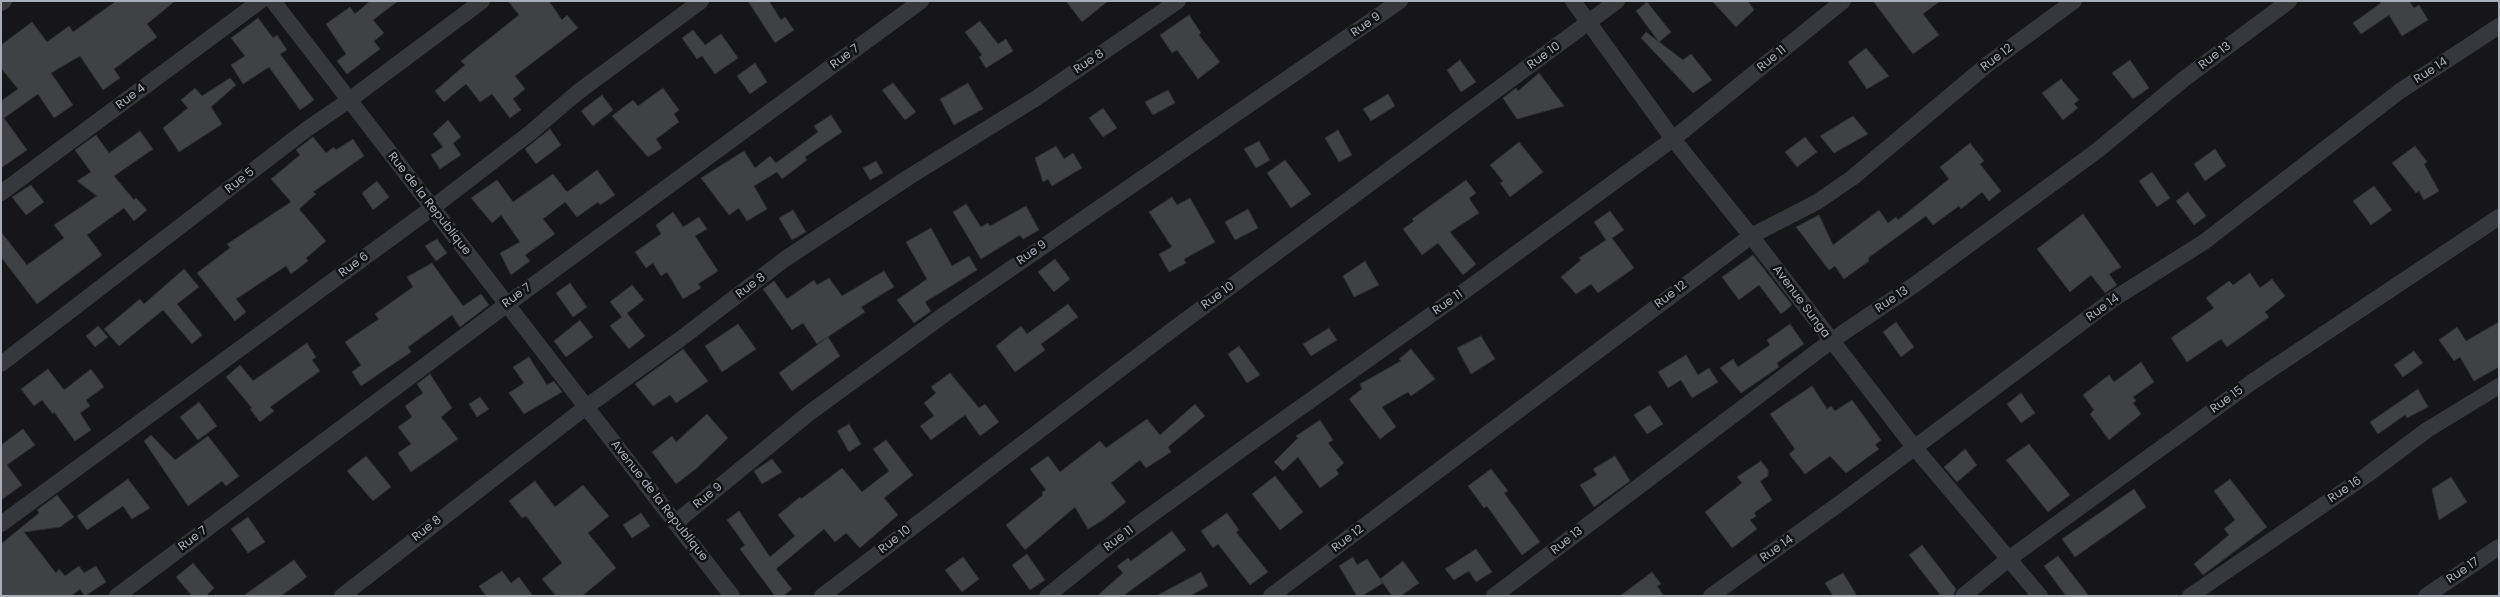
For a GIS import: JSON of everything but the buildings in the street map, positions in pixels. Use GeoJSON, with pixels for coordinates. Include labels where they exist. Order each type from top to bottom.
{"type":"FeatureCollection","features":[{"type":"Feature","properties":{"kind":"street","name":"Rue 4"},"geometry":{"type":"LineString","coordinates":[[1,193],[260,1]]}},
{"type":"Feature","properties":{"kind":"street","name":"Rue de la Republique"},"geometry":{"type":"LineString","coordinates":[[273,1],[348,101],[586,407]]}},
{"type":"Feature","properties":{"kind":"street","name":"Rue 5"},"geometry":{"type":"LineString","coordinates":[[1,364],[306,129],[348,101],[482,1]]}},
{"type":"Feature","properties":{"kind":"street","name":"Rue 6"},"geometry":{"type":"LineString","coordinates":[[1,524],[432,208],[530,133],[578,92],[702,1]]}},
{"type":"Feature","properties":{"kind":"street","name":"Rue 7"},"geometry":{"type":"LineString","coordinates":[[117,596],[506,305],[921,1]]}},
{"type":"Feature","properties":{"kind":"street","name":"Rue 8"},"geometry":{"type":"LineString","coordinates":[[342,596],[586,407],[786,259],[909,177],[1035,99],[1178,1]]}},
{"type":"Feature","properties":{"kind":"street","name":"Rue 9"},"geometry":{"type":"LineString","coordinates":[[675,523],[808,414],[945,314],[1400,1]]}},
{"type":"Feature","properties":{"kind":"street","name":"Avenue Sunga"},"geometry":{"type":"LineString","coordinates":[[1573,1],[1673,139],[1751,236],[1914,447],[2010,558],[2040,596]]}},
{"type":"Feature","properties":{"kind":"street","name":"Rue 10"},"geometry":{"type":"LineString","coordinates":[[822,596],[1168,333],[1617,1]]}},
{"type":"Feature","properties":{"kind":"street","name":"Rue 11"},"geometry":{"type":"LineString","coordinates":[[1047,596],[1118,539],[1673,139],[1843,1]]}},
{"type":"Feature","properties":{"kind":"street","name":"Rue 12"},"geometry":{"type":"LineString","coordinates":[[1271,596],[1751,236],[1817,202],[1852,178],[1988,64],[2074,1]]}},
{"type":"Feature","properties":{"kind":"street","name":"Rue 13"},"geometry":{"type":"LineString","coordinates":[[1494,596],[1831,341],[1917,283],[2098,150],[2184,79],[2289,1]]}},
{"type":"Feature","properties":{"kind":"street","name":"Rue 14"},"geometry":{"type":"LineString","coordinates":[[1711,596],[1844,501],[2112,300],[2204,242],[2400,91],[2499,26]]}},
{"type":"Feature","properties":{"kind":"street","name":"Rue 15"},"geometry":{"type":"LineString","coordinates":[[1963,596],[2010,558],[2252,382],[2499,217]]}},
{"type":"Feature","properties":{"kind":"street","name":"Rue 16"},"geometry":{"type":"LineString","coordinates":[[2190,596],[2367,475],[2427,430],[2499,386]]}},
{"type":"Feature","properties":{"kind":"street","name":"Avenue de la Republique"},"geometry":{"type":"LineString","coordinates":[[586,407],[732,596]]}},
{"type":"Feature","properties":{"kind":"street","name":"Rue 17"},"geometry":{"type":"LineString","coordinates":[[2426,596],[2499,547]]}}]}
